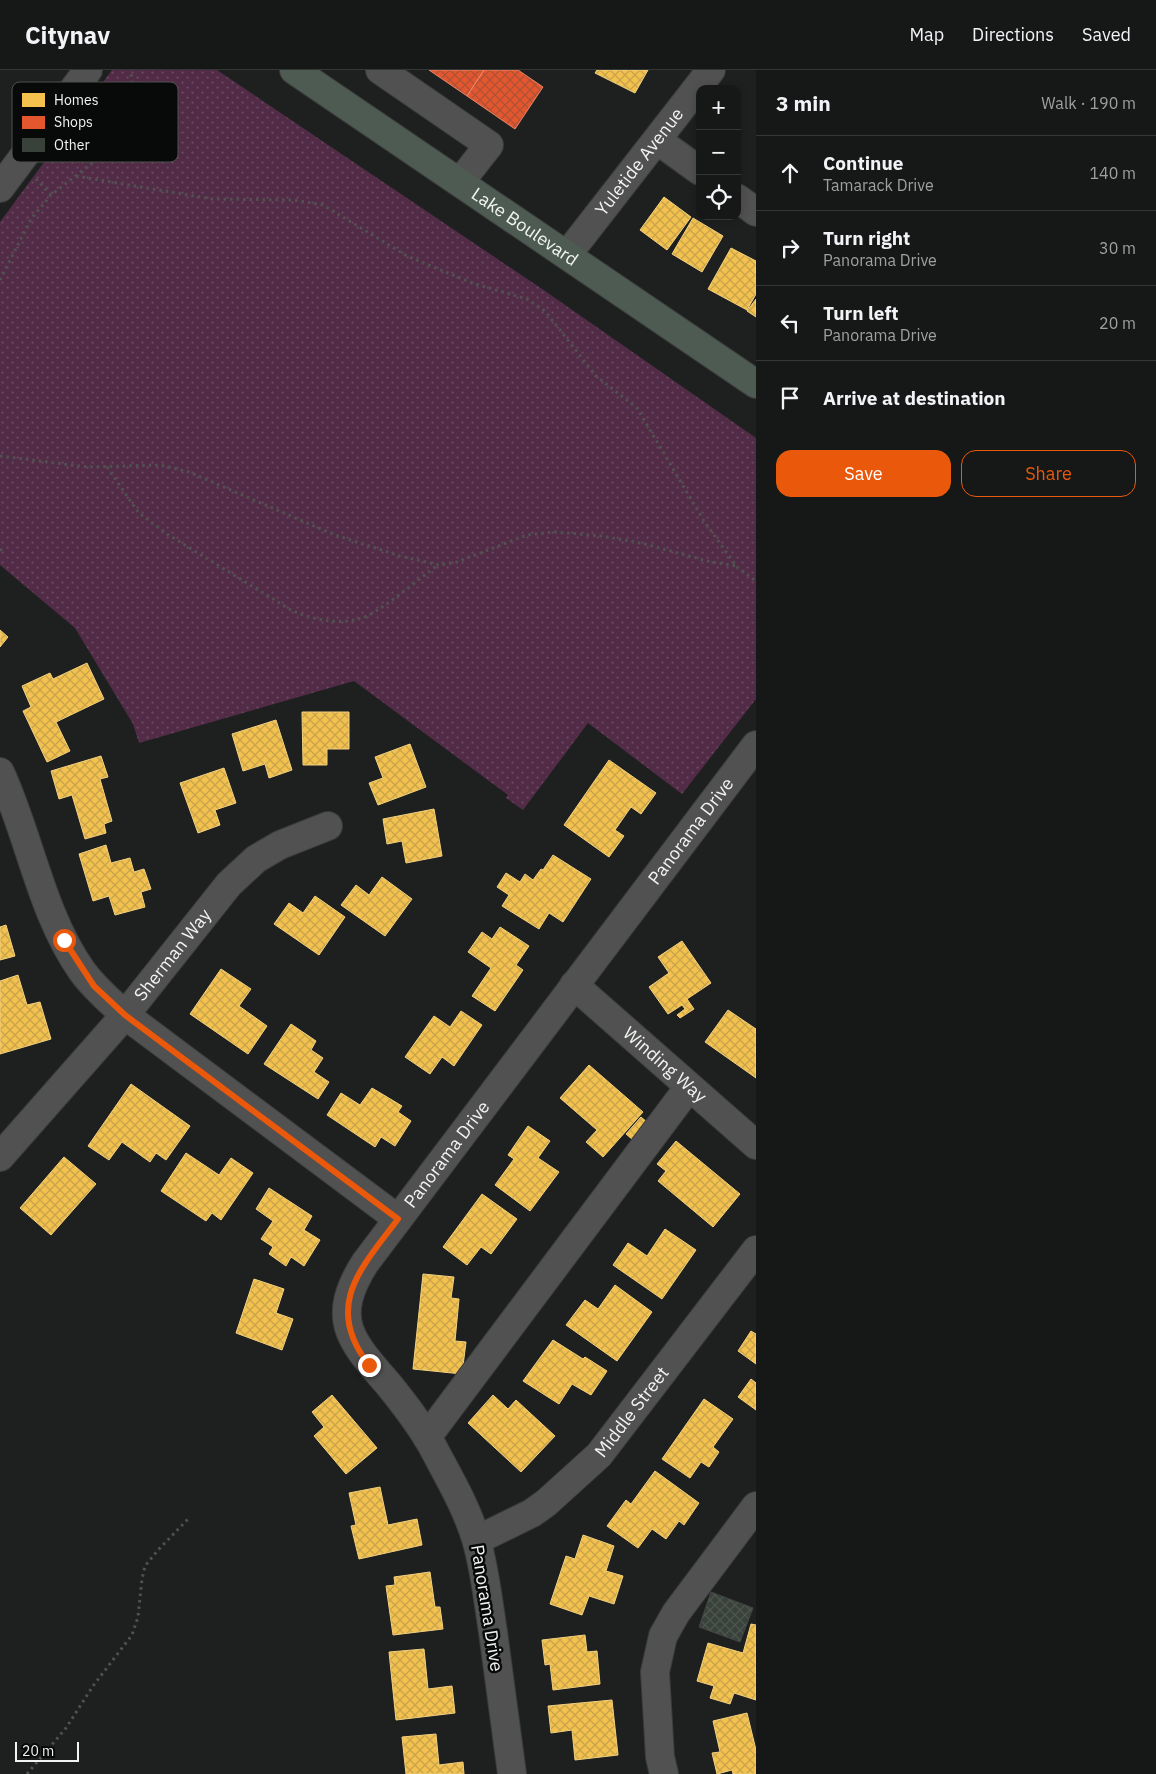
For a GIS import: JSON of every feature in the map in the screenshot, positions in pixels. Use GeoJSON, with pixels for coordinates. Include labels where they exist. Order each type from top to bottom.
{"type":"FeatureCollection","features":[{"type":"Feature","properties":{"kind":"main road","name":"Lake Boulevard"},"geometry":{"type":"LineString","coordinates":[[300,72],[756,384]]}},
{"type":"Feature","properties":{"kind":"street"},"geometry":{"type":"LineString","coordinates":[[79,82],[88,70]]}},
{"type":"Feature","properties":{"kind":"street"},"geometry":{"type":"LineString","coordinates":[[380,70],[489,145],[460,182]]}},
{"type":"Feature","properties":{"kind":"street","name":"Yuletide Avenue"},"geometry":{"type":"LineString","coordinates":[[567,255],[711,70]]}},
{"type":"Feature","properties":{"kind":"street"},"geometry":{"type":"LineString","coordinates":[[657,140],[696,168]]}},
{"type":"Feature","properties":{"kind":"street"},"geometry":{"type":"LineString","coordinates":[[0,188],[19,162]]}},
{"type":"Feature","properties":{"kind":"street"},"geometry":{"type":"LineString","coordinates":[[741,201],[756,212]]}},
{"type":"Feature","properties":{"kind":"street","name":"Panorama Drive"},"geometry":{"type":"LineString","coordinates":[[512,1774],[485,1578],[477,1540],[471,1523],[427,1437],[400,1399],[359,1351],[350,1332],[347,1318],[350,1293],[359,1272],[398,1219],[756,745]]}},
{"type":"Feature","properties":{"kind":"street"},"geometry":{"type":"LineString","coordinates":[[0,772],[64,940],[94,986],[125,1015],[398,1219]]}},
{"type":"Feature","properties":{"kind":"street","name":"Sherman Way"},"geometry":{"type":"LineString","coordinates":[[0,1157],[125,1015],[218,896],[238,874],[256,859],[280,845],[328,826]]}},
{"type":"Feature","properties":{"kind":"street","name":"Winding Way"},"geometry":{"type":"LineString","coordinates":[[574,985],[756,1146]]}},
{"type":"Feature","properties":{"kind":"street"},"geometry":{"type":"LineString","coordinates":[[427,1437],[689,1087]]}},
{"type":"Feature","properties":{"kind":"street","name":"Middle Street"},"geometry":{"type":"LineString","coordinates":[[477,1540],[532,1513],[546,1504],[599,1456],[756,1250]]}},
{"type":"Feature","properties":{"kind":"street"},"geometry":{"type":"LineString","coordinates":[[664,1774],[660,1757],[655,1672],[663,1636],[676,1613],[756,1506]]}},
{"type":"Feature","properties":{"kind":"path"},"geometry":{"type":"LineString","coordinates":[[0,280],[31,219],[51,195],[94,162]]}},
{"type":"Feature","properties":{"kind":"path"},"geometry":{"type":"LineString","coordinates":[[76,176],[212,199],[293,200],[323,205],[407,256],[472,283],[527,299],[545,311],[596,376],[637,408],[704,522],[737,567],[756,581]]}},
{"type":"Feature","properties":{"kind":"path"},"geometry":{"type":"LineString","coordinates":[[0,456],[107,467],[160,465],[189,472],[335,535],[400,556],[439,565],[457,562],[528,536],[555,532],[602,536],[645,544],[737,567]]}},
{"type":"Feature","properties":{"kind":"path"},"geometry":{"type":"LineString","coordinates":[[107,467],[138,512],[167,534],[291,610],[311,619],[358,620],[372,613],[439,565]]}},
{"type":"Feature","properties":{"kind":"path"},"geometry":{"type":"LineString","coordinates":[[0,549],[4,552]]}},
{"type":"Feature","properties":{"kind":"path"},"geometry":{"type":"LineString","coordinates":[[27,1774],[66,1728],[93,1686],[132,1635],[138,1617],[145,1566],[190,1517]]}},
{"type":"Feature","properties":{"kind":"shaded area"},"geometry":{"type":"Polygon","coordinates":[[[112,70],[217,70],[545,291],[756,438],[756,699],[682,794],[588,723],[523,810],[506,798],[508,795],[354,681],[139,743],[133,724],[75,628],[0,565],[0,222],[44,162],[178,162],[178,82],[103,82],[112,70]]]}},
{"type":"Feature","properties":{"kind":"building: Homes"},"geometry":{"type":"Polygon","coordinates":[[[597,70],[648,70],[635,93],[595,73],[597,70]]]}},
{"type":"Feature","properties":{"kind":"building: Homes"},"geometry":{"type":"Polygon","coordinates":[[[664,197],[691,217],[667,250],[640,230],[664,197]]]}},
{"type":"Feature","properties":{"kind":"building: Homes"},"geometry":{"type":"Polygon","coordinates":[[[693,218],[723,236],[702,272],[672,254],[693,218]]]}},
{"type":"Feature","properties":{"kind":"building: Homes"},"geometry":{"type":"Polygon","coordinates":[[[731,248],[756,261],[756,294],[747,310],[708,289],[731,248]]]}},
{"type":"Feature","properties":{"kind":"building: Homes"},"geometry":{"type":"Polygon","coordinates":[[[756,299],[756,317],[747,311],[756,299]]]}},
{"type":"Feature","properties":{"kind":"building: Homes"},"geometry":{"type":"Polygon","coordinates":[[[0,630],[8,637],[0,647],[0,630]]]}},
{"type":"Feature","properties":{"kind":"building: Homes"},"geometry":{"type":"Polygon","coordinates":[[[87,663],[104,699],[56,722],[70,751],[47,762],[23,711],[31,707],[22,686],[50,673],[53,679],[87,663]]]}},
{"type":"Feature","properties":{"kind":"building: Homes"},"geometry":{"type":"Polygon","coordinates":[[[302,712],[349,712],[349,749],[327,749],[327,765],[303,765],[302,712]]]}},
{"type":"Feature","properties":{"kind":"building: Homes"},"geometry":{"type":"Polygon","coordinates":[[[276,720],[292,770],[269,778],[265,764],[243,771],[232,734],[276,720]]]}},
{"type":"Feature","properties":{"kind":"building: Homes"},"geometry":{"type":"Polygon","coordinates":[[[410,744],[426,787],[378,805],[369,783],[383,778],[375,757],[410,744]]]}},
{"type":"Feature","properties":{"kind":"building: Homes"},"geometry":{"type":"Polygon","coordinates":[[[101,756],[108,777],[100,779],[112,821],[104,824],[106,833],[85,839],[72,795],[59,799],[51,771],[101,756]]]}},
{"type":"Feature","properties":{"kind":"building: Homes"},"geometry":{"type":"Polygon","coordinates":[[[609,760],[656,793],[641,814],[631,807],[615,830],[624,836],[609,857],[564,825],[609,760]]]}},
{"type":"Feature","properties":{"kind":"building: Homes"},"geometry":{"type":"Polygon","coordinates":[[[224,768],[236,803],[215,810],[220,825],[198,833],[180,783],[224,768]]]}},
{"type":"Feature","properties":{"kind":"building: Homes"},"geometry":{"type":"Polygon","coordinates":[[[434,809],[442,856],[406,863],[402,841],[387,844],[383,819],[434,809]]]}},
{"type":"Feature","properties":{"kind":"building: Homes"},"geometry":{"type":"Polygon","coordinates":[[[106,845],[111,863],[130,858],[134,872],[144,869],[151,889],[141,892],[145,907],[115,915],[109,896],[93,901],[79,854],[106,845]]]}},
{"type":"Feature","properties":{"kind":"building: Homes"},"geometry":{"type":"Polygon","coordinates":[[[553,855],[591,879],[563,922],[549,913],[539,929],[502,906],[509,895],[497,887],[506,873],[520,882],[525,874],[533,880],[541,869],[543,870],[553,855]]]}},
{"type":"Feature","properties":{"kind":"building: Homes"},"geometry":{"type":"Polygon","coordinates":[[[382,877],[412,899],[385,936],[341,905],[356,885],[369,895],[382,877]]]}},
{"type":"Feature","properties":{"kind":"building: Homes"},"geometry":{"type":"Polygon","coordinates":[[[315,896],[345,917],[319,955],[274,924],[289,903],[303,913],[315,896]]]}},
{"type":"Feature","properties":{"kind":"building: Homes"},"geometry":{"type":"Polygon","coordinates":[[[6,925],[15,956],[0,960],[0,927],[6,925]]]}},
{"type":"Feature","properties":{"kind":"building: Homes"},"geometry":{"type":"Polygon","coordinates":[[[500,927],[529,946],[516,965],[523,970],[495,1011],[472,996],[491,968],[468,952],[482,932],[492,939],[500,927]]]}},
{"type":"Feature","properties":{"kind":"building: Homes"},"geometry":{"type":"Polygon","coordinates":[[[682,941],[711,983],[687,999],[694,1009],[680,1018],[677,1015],[685,1009],[682,1005],[668,1014],[649,987],[669,973],[658,957],[682,941]]]}},
{"type":"Feature","properties":{"kind":"building: Homes"},"geometry":{"type":"Polygon","coordinates":[[[221,969],[251,989],[239,1006],[267,1026],[248,1054],[190,1014],[221,969]]]}},
{"type":"Feature","properties":{"kind":"building: Homes"},"geometry":{"type":"Polygon","coordinates":[[[18,975],[27,1005],[40,1002],[51,1039],[0,1054],[0,981],[18,975]]]}},
{"type":"Feature","properties":{"kind":"building: Homes"},"geometry":{"type":"Polygon","coordinates":[[[728,1010],[756,1029],[756,1078],[705,1042],[728,1010]]]}},
{"type":"Feature","properties":{"kind":"building: Homes"},"geometry":{"type":"Polygon","coordinates":[[[461,1011],[482,1025],[454,1066],[442,1057],[430,1074],[405,1057],[434,1016],[450,1027],[461,1011]]]}},
{"type":"Feature","properties":{"kind":"building: Homes"},"geometry":{"type":"Polygon","coordinates":[[[291,1024],[316,1041],[311,1050],[323,1058],[314,1072],[329,1082],[318,1099],[264,1064],[291,1024]]]}},
{"type":"Feature","properties":{"kind":"building: Homes"},"geometry":{"type":"Polygon","coordinates":[[[589,1065],[643,1112],[603,1157],[586,1142],[597,1130],[560,1098],[589,1065]]]}},
{"type":"Feature","properties":{"kind":"building: Homes"},"geometry":{"type":"Polygon","coordinates":[[[131,1084],[190,1126],[166,1160],[156,1153],[150,1162],[122,1142],[109,1160],[88,1146],[131,1084]]]}},
{"type":"Feature","properties":{"kind":"building: Homes"},"geometry":{"type":"Polygon","coordinates":[[[372,1088],[402,1106],[398,1112],[411,1121],[395,1146],[381,1137],[375,1147],[327,1115],[341,1093],[360,1105],[372,1088]]]}},
{"type":"Feature","properties":{"kind":"building: Homes"},"geometry":{"type":"Polygon","coordinates":[[[641,1117],[648,1123],[633,1140],[626,1134],[641,1117]]]}},
{"type":"Feature","properties":{"kind":"building: Homes"},"geometry":{"type":"Polygon","coordinates":[[[528,1126],[550,1141],[538,1158],[559,1172],[530,1211],[495,1185],[514,1159],[508,1155],[528,1126]]]}},
{"type":"Feature","properties":{"kind":"building: Homes"},"geometry":{"type":"Polygon","coordinates":[[[676,1141],[740,1194],[713,1227],[658,1181],[666,1171],[657,1164],[676,1141]]]}},
{"type":"Feature","properties":{"kind":"building: Homes"},"geometry":{"type":"Polygon","coordinates":[[[186,1153],[219,1175],[231,1158],[253,1173],[221,1220],[212,1213],[206,1221],[161,1191],[186,1153]]]}},
{"type":"Feature","properties":{"kind":"building: Homes"},"geometry":{"type":"Polygon","coordinates":[[[64,1157],[96,1184],[51,1235],[20,1208],[64,1157]]]}},
{"type":"Feature","properties":{"kind":"building: Homes"},"geometry":{"type":"Polygon","coordinates":[[[269,1188],[312,1216],[304,1230],[320,1240],[304,1266],[291,1257],[286,1266],[269,1254],[273,1247],[261,1239],[273,1221],[256,1209],[269,1188]]]}},
{"type":"Feature","properties":{"kind":"building: Homes"},"geometry":{"type":"Polygon","coordinates":[[[482,1194],[517,1219],[491,1254],[481,1247],[467,1265],[443,1247],[482,1194]]]}},
{"type":"Feature","properties":{"kind":"building: Homes"},"geometry":{"type":"Polygon","coordinates":[[[665,1229],[696,1250],[662,1299],[613,1265],[628,1243],[647,1256],[665,1229]]]}},
{"type":"Feature","properties":{"kind":"building: Homes"},"geometry":{"type":"Polygon","coordinates":[[[423,1274],[454,1277],[451,1298],[459,1299],[455,1341],[466,1342],[462,1374],[413,1369],[423,1274]]]}},
{"type":"Feature","properties":{"kind":"building: Homes"},"geometry":{"type":"Polygon","coordinates":[[[254,1279],[284,1289],[276,1313],[293,1319],[282,1350],[236,1333],[254,1279]]]}},
{"type":"Feature","properties":{"kind":"building: Homes"},"geometry":{"type":"Polygon","coordinates":[[[615,1285],[652,1312],[617,1361],[566,1325],[585,1300],[598,1309],[615,1285]]]}},
{"type":"Feature","properties":{"kind":"building: Homes"},"geometry":{"type":"Polygon","coordinates":[[[751,1331],[756,1334],[756,1364],[738,1351],[751,1331]]]}},
{"type":"Feature","properties":{"kind":"building: Homes"},"geometry":{"type":"Polygon","coordinates":[[[553,1340],[583,1359],[585,1357],[607,1371],[591,1395],[572,1384],[559,1404],[523,1381],[553,1340]]]}},
{"type":"Feature","properties":{"kind":"building: Homes"},"geometry":{"type":"Polygon","coordinates":[[[751,1379],[756,1383],[756,1410],[738,1397],[751,1379]]]}},
{"type":"Feature","properties":{"kind":"building: Homes"},"geometry":{"type":"Polygon","coordinates":[[[332,1395],[377,1448],[346,1474],[314,1436],[324,1427],[312,1412],[332,1395]]]}},
{"type":"Feature","properties":{"kind":"building: Homes"},"geometry":{"type":"Polygon","coordinates":[[[493,1395],[508,1409],[516,1400],[555,1436],[521,1472],[468,1423],[493,1395]]]}},
{"type":"Feature","properties":{"kind":"building: Homes"},"geometry":{"type":"Polygon","coordinates":[[[704,1399],[733,1419],[713,1447],[719,1452],[709,1467],[701,1462],[690,1478],[662,1459],[704,1399]]]}},
{"type":"Feature","properties":{"kind":"building: Homes"},"geometry":{"type":"Polygon","coordinates":[[[655,1471],[699,1503],[684,1525],[679,1521],[666,1539],[652,1529],[638,1548],[607,1526],[626,1500],[631,1504],[655,1471]]]}},
{"type":"Feature","properties":{"kind":"building: Homes"},"geometry":{"type":"Polygon","coordinates":[[[380,1487],[388,1525],[417,1519],[422,1545],[359,1559],[351,1526],[356,1525],[349,1493],[380,1487]]]}},
{"type":"Feature","properties":{"kind":"building: Homes"},"geometry":{"type":"Polygon","coordinates":[[[583,1535],[614,1546],[606,1571],[623,1576],[614,1604],[589,1596],[582,1615],[550,1604],[566,1556],[575,1559],[583,1535]]]}},
{"type":"Feature","properties":{"kind":"building: Homes"},"geometry":{"type":"Polygon","coordinates":[[[430,1572],[435,1607],[440,1607],[443,1629],[393,1635],[386,1586],[395,1585],[394,1577],[430,1572]]]}},
{"type":"Feature","properties":{"kind":"building: Homes"},"geometry":{"type":"Polygon","coordinates":[[[751,1624],[756,1625],[756,1700],[734,1693],[730,1704],[710,1698],[714,1686],[697,1681],[708,1643],[743,1653],[751,1624]]]}},
{"type":"Feature","properties":{"kind":"building: Homes"},"geometry":{"type":"Polygon","coordinates":[[[585,1635],[587,1652],[597,1651],[600,1684],[553,1690],[550,1664],[545,1665],[542,1640],[585,1635]]]}},
{"type":"Feature","properties":{"kind":"building: Homes"},"geometry":{"type":"Polygon","coordinates":[[[424,1649],[428,1689],[452,1686],[455,1713],[396,1720],[389,1652],[424,1649]]]}},
{"type":"Feature","properties":{"kind":"building: Homes"},"geometry":{"type":"Polygon","coordinates":[[[612,1700],[618,1755],[575,1760],[572,1730],[551,1733],[548,1706],[612,1700]]]}},
{"type":"Feature","properties":{"kind":"building: Homes"},"geometry":{"type":"Polygon","coordinates":[[[747,1713],[756,1750],[756,1774],[733,1774],[732,1770],[717,1774],[712,1753],[720,1752],[713,1721],[747,1713]]]}},
{"type":"Feature","properties":{"kind":"building: Homes"},"geometry":{"type":"Polygon","coordinates":[[[436,1734],[439,1765],[463,1762],[464,1774],[406,1774],[402,1737],[436,1734]]]}},
{"type":"Feature","properties":{"kind":"building: Shops"},"geometry":{"type":"Polygon","coordinates":[[[429,70],[484,70],[467,96],[429,70]]]}},
{"type":"Feature","properties":{"kind":"building: Shops"},"geometry":{"type":"Polygon","coordinates":[[[484,70],[518,70],[543,87],[515,129],[467,96],[484,70]]]}},
{"type":"Feature","properties":{"kind":"building: Other"},"geometry":{"type":"Polygon","coordinates":[[[711,1592],[753,1608],[740,1642],[699,1627],[711,1592]]]}},
{"type":"Feature","properties":{"kind":"route"},"geometry":{"type":"LineString","coordinates":[[64,940],[94,986],[125,1015],[398,1219],[359,1272],[347,1304],[350,1332],[356,1346],[369,1365]]}}]}
